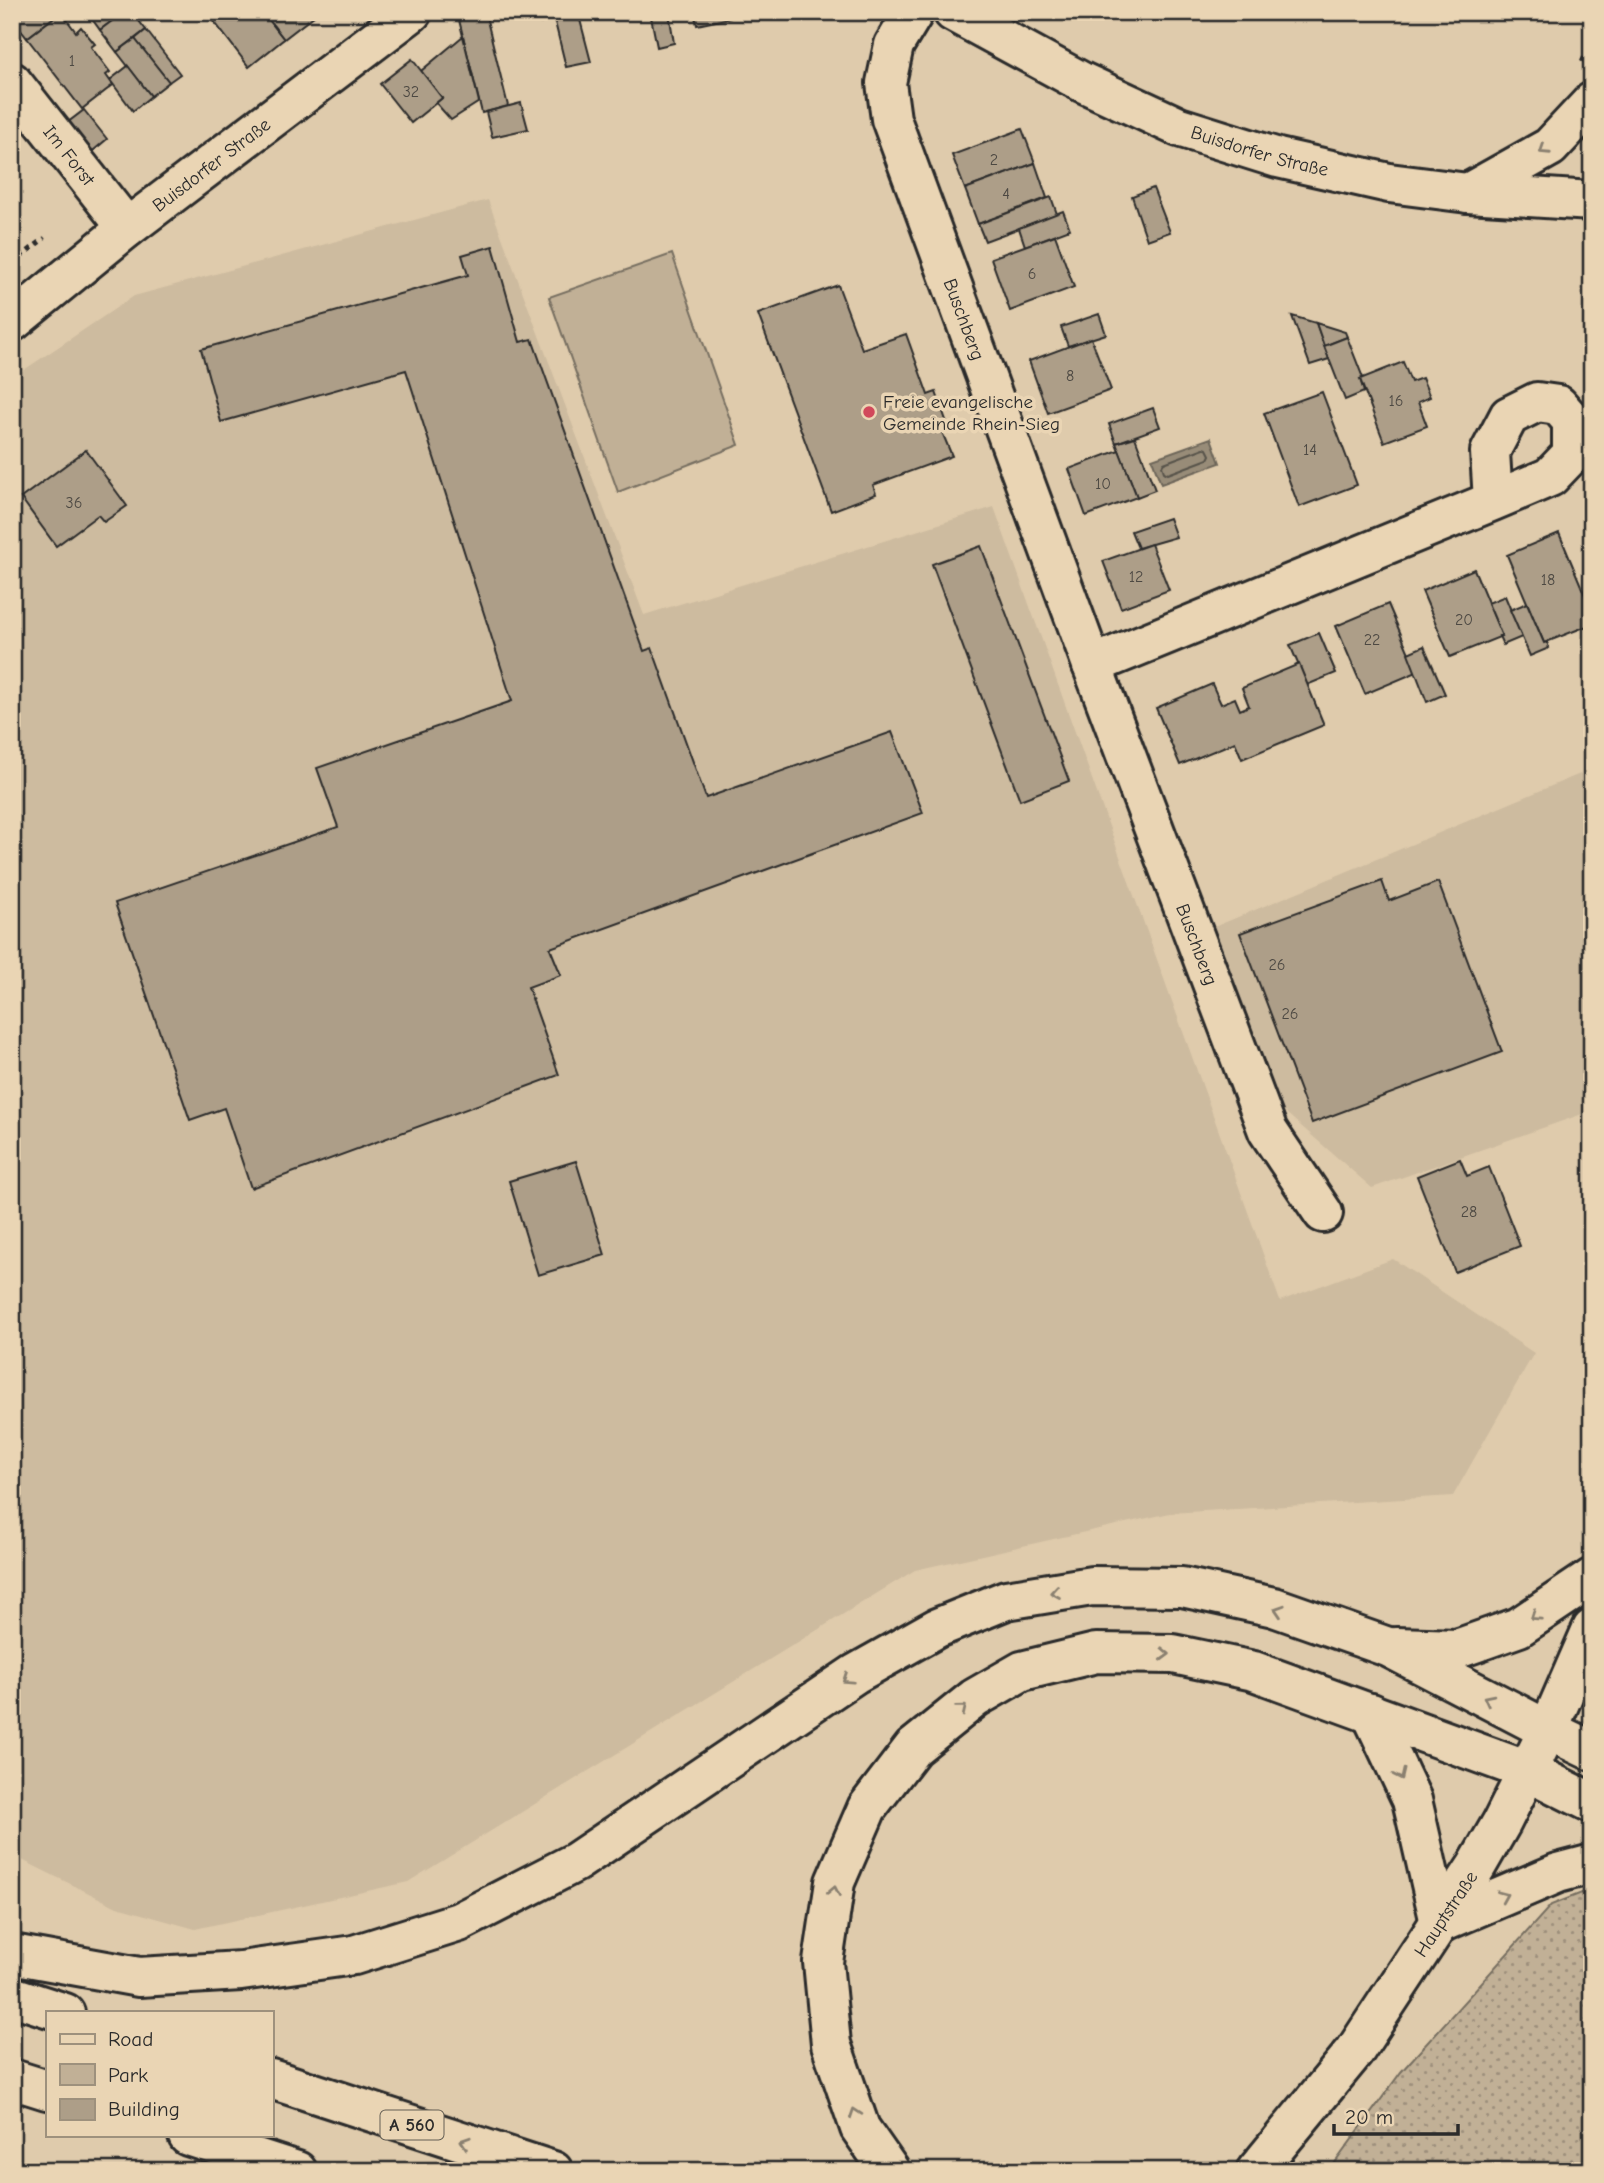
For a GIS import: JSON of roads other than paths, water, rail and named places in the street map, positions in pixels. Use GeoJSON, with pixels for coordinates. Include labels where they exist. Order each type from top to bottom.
{"type":"FeatureCollection","features":[{"type":"Feature","properties":{"kind":"main road","name":"Buisdorfer Straße"},"geometry":{"type":"LineString","coordinates":[[12,321],[127,228],[412,12]]}},
{"type":"Feature","properties":{"kind":"main road","name":"Buschberg"},"geometry":{"type":"LineString","coordinates":[[914,12],[894,45],[886,83],[891,119],[1092,665],[1268,1131],[1323,1213]]}},
{"type":"Feature","properties":{"kind":"main road","name":"Buisdorfer Straße"},"geometry":{"type":"LineString","coordinates":[[953,12],[1083,82],[1179,127],[1278,158],[1389,183],[1468,193],[1592,201]]}},
{"type":"Feature","properties":{"kind":"main road","name":"Im Forst"},"geometry":{"type":"LineString","coordinates":[[12,82],[127,228]]}},
{"type":"Feature","properties":{"kind":"main road"},"geometry":{"type":"LineString","coordinates":[[1468,193],[1550,147],[1592,102]]}},
{"type":"Feature","properties":{"kind":"main road"},"geometry":{"type":"LineString","coordinates":[[1092,665],[1493,501]]}},
{"type":"Feature","properties":{"kind":"main road"},"geometry":{"type":"LineString","coordinates":[[1388,1647],[1457,1648],[1519,1627],[1592,1578]]}},
{"type":"Feature","properties":{"kind":"main road"},"geometry":{"type":"LineString","coordinates":[[12,1954],[139,1977],[241,1971],[354,1955],[458,1922],[576,1862],[855,1674],[937,1628],[1006,1600],[1092,1586],[1182,1587],[1273,1607],[1388,1647],[1592,1751]]}},
{"type":"Feature","properties":{"kind":"main road","name":"Hauptstraße"},"geometry":{"type":"LineString","coordinates":[[1256,2171],[1355,2051],[1476,1867],[1549,1730],[1592,1629]]}},
{"type":"Feature","properties":{"kind":"main road"},"geometry":{"type":"LineString","coordinates":[[890,2171],[860,2128],[831,2044],[823,1962],[835,1882],[867,1808],[913,1748],[975,1698],[1022,1671],[1096,1653],[1173,1654],[1254,1671],[1528,1771],[1592,1803]]}},
{"type":"Feature","properties":{"kind":"main road"},"geometry":{"type":"LineString","coordinates":[[1371,1713],[1412,1800],[1440,1923],[1558,1873],[1592,1864]]}},
{"type":"Feature","properties":{"kind":"main road"},"geometry":{"type":"LineString","coordinates":[[12,1996],[59,2011]]}},
{"type":"Feature","properties":{"kind":"main road"},"geometry":{"type":"LineString","coordinates":[[12,2079],[46,2090]]}},
{"type":"Feature","properties":{"kind":"main road","name":"A 560"},"geometry":{"type":"LineString","coordinates":[[273,2080],[553,2171]]}},
{"type":"Feature","properties":{"kind":"main road"},"geometry":{"type":"LineString","coordinates":[[194,2138],[297,2171]]}},
{"type":"Feature","properties":{"kind":"water"},"geometry":{"type":"Polygon","coordinates":[[[1211,438],[1220,463],[1161,484],[1152,459],[1211,438]]]}},
{"type":"Feature","properties":{"kind":"place","name":"Freie evangelische Gemeinde Rhein-Sieg"},"geometry":{"type":"Point","coordinates":[869,412]}}]}
